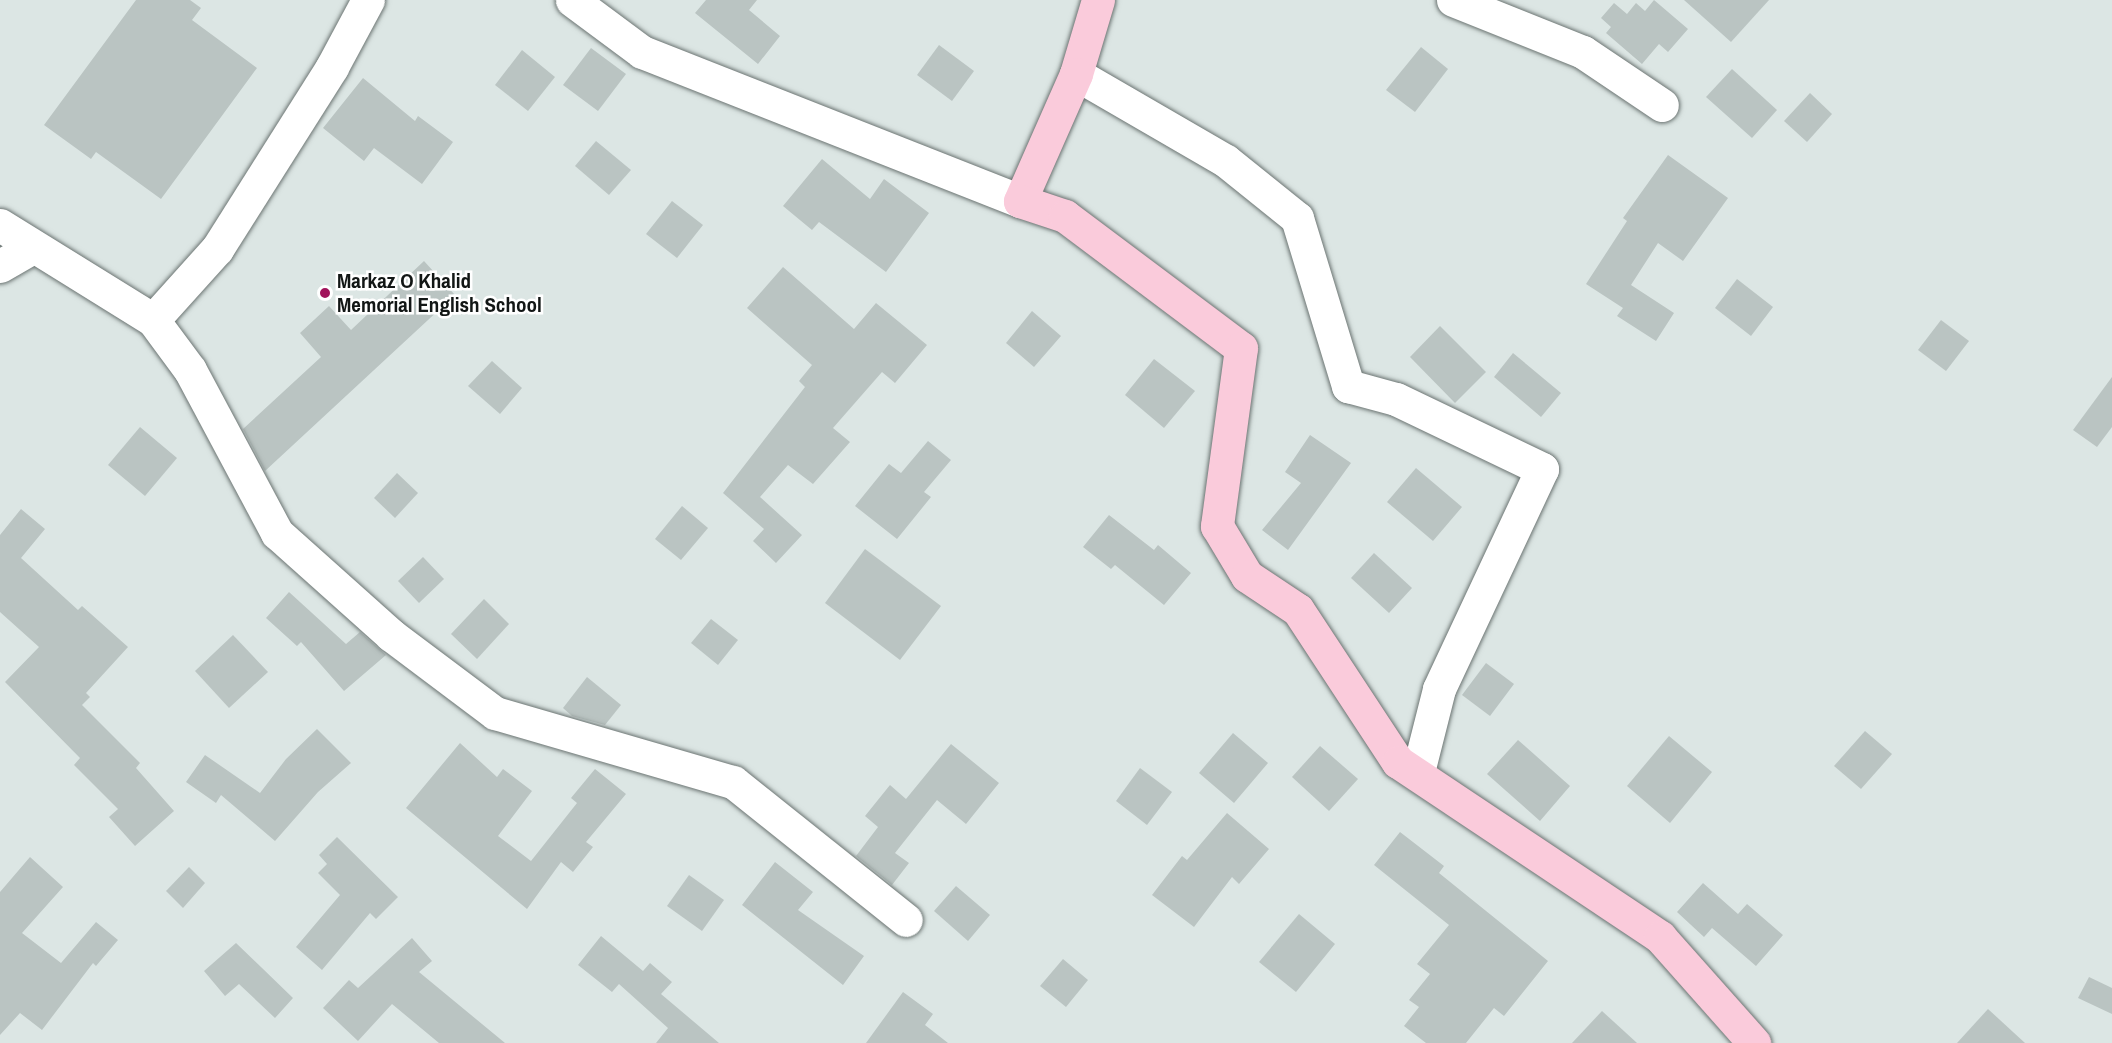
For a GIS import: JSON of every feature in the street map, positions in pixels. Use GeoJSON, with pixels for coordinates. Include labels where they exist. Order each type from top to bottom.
{"type":"FeatureCollection","features":[{"type":"Feature","properties":{"kind":"main road"},"geometry":{"type":"LineString","coordinates":[[1098,0],[1076,74],[1020,201],[1065,216],[1241,348],[1217,525],[1247,576],[1298,610],[1352,690],[1384,746],[1398,762],[1418,772],[1660,937],[1754,1043]]}},
{"type":"Feature","properties":{"kind":"street"},"geometry":{"type":"LineString","coordinates":[[153,320],[217,249],[332,67],[368,0]]}},
{"type":"Feature","properties":{"kind":"street"},"geometry":{"type":"LineString","coordinates":[[572,0],[642,52],[1020,201]]}},
{"type":"Feature","properties":{"kind":"street"},"geometry":{"type":"LineString","coordinates":[[1453,0],[1583,52],[1662,105]]}},
{"type":"Feature","properties":{"kind":"street"},"geometry":{"type":"LineString","coordinates":[[1076,74],[1226,161],[1296,218],[1348,386],[1396,399],[1542,469],[1439,689],[1418,772]]}},
{"type":"Feature","properties":{"kind":"street"},"geometry":{"type":"LineString","coordinates":[[0,225],[31,248],[153,320],[190,370],[277,533],[391,635],[495,713],[733,783],[906,920]]}},
{"type":"Feature","properties":{"kind":"street"},"geometry":{"type":"LineString","coordinates":[[0,266],[31,248]]}},
{"type":"Feature","properties":{"kind":"building"},"geometry":{"type":"Polygon","coordinates":[[[136,0],[190,0],[201,8],[192,20],[257,68],[161,199],[96,152],[91,159],[44,125],[136,0]]]}},
{"type":"Feature","properties":{"kind":"building"},"geometry":{"type":"Polygon","coordinates":[[[706,0],[757,0],[749,10],[780,36],[758,64],[695,13],[706,0]]]}},
{"type":"Feature","properties":{"kind":"building"},"geometry":{"type":"Polygon","coordinates":[[[1654,0],[1688,29],[1668,52],[1659,44],[1642,64],[1606,33],[1611,27],[1601,18],[1614,3],[1627,14],[1636,3],[1645,11],[1654,0]]]}},
{"type":"Feature","properties":{"kind":"building"},"geometry":{"type":"Polygon","coordinates":[[[1684,0],[1769,0],[1731,42],[1684,0]]]}},
{"type":"Feature","properties":{"kind":"building"},"geometry":{"type":"Polygon","coordinates":[[[939,45],[974,71],[952,101],[917,75],[939,45]]]}},
{"type":"Feature","properties":{"kind":"building"},"geometry":{"type":"Polygon","coordinates":[[[1421,47],[1448,69],[1415,112],[1386,90],[1421,47]]]}},
{"type":"Feature","properties":{"kind":"building"},"geometry":{"type":"Polygon","coordinates":[[[591,48],[626,74],[598,111],[563,85],[591,48]]]}},
{"type":"Feature","properties":{"kind":"building"},"geometry":{"type":"Polygon","coordinates":[[[522,50],[555,77],[528,111],[495,85],[522,50]]]}},
{"type":"Feature","properties":{"kind":"building"},"geometry":{"type":"Polygon","coordinates":[[[1732,69],[1777,110],[1752,138],[1706,97],[1732,69]]]}},
{"type":"Feature","properties":{"kind":"building"},"geometry":{"type":"Polygon","coordinates":[[[363,78],[415,121],[418,116],[453,142],[422,184],[374,148],[364,161],[323,128],[363,78]]]}},
{"type":"Feature","properties":{"kind":"building"},"geometry":{"type":"Polygon","coordinates":[[[1810,93],[1832,114],[1807,142],[1784,121],[1810,93]]]}},
{"type":"Feature","properties":{"kind":"building"},"geometry":{"type":"Polygon","coordinates":[[[596,141],[631,170],[609,195],[575,166],[596,141]]]}},
{"type":"Feature","properties":{"kind":"building"},"geometry":{"type":"Polygon","coordinates":[[[1668,155],[1728,198],[1683,261],[1658,243],[1631,285],[1674,313],[1656,341],[1617,316],[1623,308],[1586,284],[1627,221],[1623,218],[1668,155]]]}},
{"type":"Feature","properties":{"kind":"building"},"geometry":{"type":"Polygon","coordinates":[[[822,159],[870,199],[884,179],[929,213],[886,272],[819,222],[812,230],[783,206],[822,159]]]}},
{"type":"Feature","properties":{"kind":"building"},"geometry":{"type":"Polygon","coordinates":[[[672,201],[703,225],[677,258],[646,234],[672,201]]]}},
{"type":"Feature","properties":{"kind":"building"},"geometry":{"type":"Polygon","coordinates":[[[424,261],[455,295],[265,471],[243,429],[321,357],[300,333],[329,306],[351,330],[424,261]]]}},
{"type":"Feature","properties":{"kind":"building"},"geometry":{"type":"Polygon","coordinates":[[[783,267],[854,329],[876,303],[927,345],[895,383],[882,372],[833,428],[850,442],[813,484],[788,465],[760,497],[802,535],[776,563],[753,541],[764,529],[723,493],[805,387],[799,381],[812,365],[747,308],[783,267]]]}},
{"type":"Feature","properties":{"kind":"building"},"geometry":{"type":"Polygon","coordinates":[[[1737,279],[1773,307],[1751,336],[1715,308],[1737,279]]]}},
{"type":"Feature","properties":{"kind":"building"},"geometry":{"type":"Polygon","coordinates":[[[1032,311],[1061,336],[1034,367],[1006,343],[1032,311]]]}},
{"type":"Feature","properties":{"kind":"building"},"geometry":{"type":"Polygon","coordinates":[[[1941,320],[1969,341],[1946,371],[1918,350],[1941,320]]]}},
{"type":"Feature","properties":{"kind":"building"},"geometry":{"type":"Polygon","coordinates":[[[1440,326],[1486,372],[1455,403],[1410,357],[1440,326]]]}},
{"type":"Feature","properties":{"kind":"building"},"geometry":{"type":"Polygon","coordinates":[[[1513,353],[1561,393],[1541,417],[1494,377],[1513,353]]]}},
{"type":"Feature","properties":{"kind":"building"},"geometry":{"type":"Polygon","coordinates":[[[1154,359],[1195,391],[1164,428],[1125,395],[1154,359]]]}},
{"type":"Feature","properties":{"kind":"building"},"geometry":{"type":"Polygon","coordinates":[[[492,361],[522,388],[500,414],[468,386],[492,361]]]}},
{"type":"Feature","properties":{"kind":"building"},"geometry":{"type":"Polygon","coordinates":[[[2112,377],[2112,427],[2097,447],[2073,430],[2112,377]]]}},
{"type":"Feature","properties":{"kind":"building"},"geometry":{"type":"Polygon","coordinates":[[[140,427],[177,458],[145,496],[108,465],[140,427]]]}},
{"type":"Feature","properties":{"kind":"building"},"geometry":{"type":"Polygon","coordinates":[[[1310,435],[1351,463],[1288,550],[1262,530],[1301,483],[1285,472],[1310,435]]]}},
{"type":"Feature","properties":{"kind":"building"},"geometry":{"type":"Polygon","coordinates":[[[928,441],[951,460],[924,492],[931,497],[897,539],[855,506],[889,464],[901,473],[928,441]]]}},
{"type":"Feature","properties":{"kind":"building"},"geometry":{"type":"Polygon","coordinates":[[[1416,468],[1462,507],[1433,541],[1387,502],[1416,468]]]}},
{"type":"Feature","properties":{"kind":"building"},"geometry":{"type":"Polygon","coordinates":[[[397,473],[418,493],[395,518],[374,498],[397,473]]]}},
{"type":"Feature","properties":{"kind":"building"},"geometry":{"type":"Polygon","coordinates":[[[682,506],[708,528],[681,560],[655,539],[682,506]]]}},
{"type":"Feature","properties":{"kind":"building"},"geometry":{"type":"Polygon","coordinates":[[[21,509],[45,529],[21,558],[78,610],[82,606],[128,647],[86,693],[90,697],[82,705],[140,763],[136,768],[174,811],[135,846],[109,817],[118,809],[74,765],[80,758],[5,682],[39,647],[0,612],[0,535],[21,509]]]}},
{"type":"Feature","properties":{"kind":"building"},"geometry":{"type":"Polygon","coordinates":[[[1109,515],[1154,550],[1158,545],[1191,573],[1164,605],[1115,565],[1111,569],[1083,547],[1109,515]]]}},
{"type":"Feature","properties":{"kind":"building"},"geometry":{"type":"Polygon","coordinates":[[[865,549],[941,606],[900,660],[825,603],[865,549]]]}},
{"type":"Feature","properties":{"kind":"building"},"geometry":{"type":"Polygon","coordinates":[[[1374,553],[1412,588],[1389,613],[1351,578],[1374,553]]]}},
{"type":"Feature","properties":{"kind":"building"},"geometry":{"type":"Polygon","coordinates":[[[423,557],[444,579],[419,603],[398,581],[423,557]]]}},
{"type":"Feature","properties":{"kind":"building"},"geometry":{"type":"Polygon","coordinates":[[[289,592],[346,644],[360,632],[386,655],[344,691],[301,642],[297,646],[266,618],[289,592]]]}},
{"type":"Feature","properties":{"kind":"building"},"geometry":{"type":"Polygon","coordinates":[[[484,599],[509,624],[477,659],[451,634],[484,599]]]}},
{"type":"Feature","properties":{"kind":"building"},"geometry":{"type":"Polygon","coordinates":[[[711,619],[738,640],[718,665],[691,643],[711,619]]]}},
{"type":"Feature","properties":{"kind":"building"},"geometry":{"type":"Polygon","coordinates":[[[233,635],[268,672],[229,708],[195,671],[233,635]]]}},
{"type":"Feature","properties":{"kind":"building"},"geometry":{"type":"Polygon","coordinates":[[[1486,663],[1514,684],[1490,716],[1462,695],[1486,663]]]}},
{"type":"Feature","properties":{"kind":"building"},"geometry":{"type":"Polygon","coordinates":[[[587,677],[621,705],[605,725],[572,716],[563,708],[587,677]]]}},
{"type":"Feature","properties":{"kind":"building"},"geometry":{"type":"Polygon","coordinates":[[[317,729],[351,763],[318,792],[275,841],[221,795],[216,803],[186,782],[205,755],[260,793],[286,759],[317,729]]]}},
{"type":"Feature","properties":{"kind":"building"},"geometry":{"type":"Polygon","coordinates":[[[1865,731],[1892,754],[1861,789],[1834,766],[1865,731]]]}},
{"type":"Feature","properties":{"kind":"building"},"geometry":{"type":"Polygon","coordinates":[[[1233,733],[1268,763],[1234,803],[1199,773],[1233,733]]]}},
{"type":"Feature","properties":{"kind":"building"},"geometry":{"type":"Polygon","coordinates":[[[1669,736],[1712,772],[1670,823],[1627,786],[1669,736]]]}},
{"type":"Feature","properties":{"kind":"building"},"geometry":{"type":"Polygon","coordinates":[[[1518,740],[1570,786],[1540,821],[1487,774],[1518,740]]]}},
{"type":"Feature","properties":{"kind":"building"},"geometry":{"type":"Polygon","coordinates":[[[460,743],[497,777],[503,769],[532,791],[498,836],[531,861],[577,803],[571,798],[595,769],[626,794],[586,842],[593,847],[573,872],[561,862],[527,909],[406,808],[460,743]]]}},
{"type":"Feature","properties":{"kind":"building"},"geometry":{"type":"Polygon","coordinates":[[[951,744],[999,783],[966,824],[937,800],[895,853],[909,863],[892,885],[856,856],[878,827],[865,816],[890,785],[906,799],[951,744]]]}},
{"type":"Feature","properties":{"kind":"building"},"geometry":{"type":"Polygon","coordinates":[[[1320,746],[1358,779],[1329,811],[1292,777],[1320,746]]]}},
{"type":"Feature","properties":{"kind":"building"},"geometry":{"type":"Polygon","coordinates":[[[1140,768],[1172,792],[1147,825],[1116,801],[1140,768]]]}},
{"type":"Feature","properties":{"kind":"building"},"geometry":{"type":"Polygon","coordinates":[[[1227,813],[1269,849],[1239,884],[1232,877],[1194,927],[1152,895],[1182,856],[1187,860],[1227,813]]]}},
{"type":"Feature","properties":{"kind":"building"},"geometry":{"type":"Polygon","coordinates":[[[1400,832],[1444,866],[1439,873],[1548,961],[1504,1016],[1494,1008],[1466,1043],[1426,1043],[1404,1026],[1419,1007],[1409,1000],[1430,974],[1417,964],[1449,925],[1374,865],[1400,832]]]}},
{"type":"Feature","properties":{"kind":"building"},"geometry":{"type":"Polygon","coordinates":[[[337,837],[398,897],[376,919],[370,913],[322,970],[296,947],[340,895],[318,873],[327,864],[319,855],[337,837]]]}},
{"type":"Feature","properties":{"kind":"building"},"geometry":{"type":"Polygon","coordinates":[[[30,857],[63,887],[22,933],[61,963],[96,922],[118,940],[96,966],[93,963],[42,1030],[20,1013],[0,1035],[0,892],[30,857]]]}},
{"type":"Feature","properties":{"kind":"building"},"geometry":{"type":"Polygon","coordinates":[[[775,862],[813,892],[798,910],[864,956],[843,985],[742,905],[775,862]]]}},
{"type":"Feature","properties":{"kind":"building"},"geometry":{"type":"Polygon","coordinates":[[[189,867],[205,883],[183,908],[166,891],[189,867]]]}},
{"type":"Feature","properties":{"kind":"building"},"geometry":{"type":"Polygon","coordinates":[[[689,875],[724,900],[702,931],[667,906],[689,875]]]}},
{"type":"Feature","properties":{"kind":"building"},"geometry":{"type":"Polygon","coordinates":[[[1703,883],[1738,914],[1747,904],[1783,935],[1756,966],[1712,928],[1704,937],[1677,912],[1703,883]]]}},
{"type":"Feature","properties":{"kind":"building"},"geometry":{"type":"Polygon","coordinates":[[[956,886],[990,915],[968,941],[934,911],[956,886]]]}},
{"type":"Feature","properties":{"kind":"building"},"geometry":{"type":"Polygon","coordinates":[[[1299,914],[1335,944],[1296,992],[1259,962],[1299,914]]]}},
{"type":"Feature","properties":{"kind":"building"},"geometry":{"type":"Polygon","coordinates":[[[601,936],[643,971],[650,963],[672,982],[661,994],[719,1043],[656,1043],[668,1028],[619,984],[612,992],[578,965],[601,936]]]}},
{"type":"Feature","properties":{"kind":"building"},"geometry":{"type":"Polygon","coordinates":[[[412,938],[432,961],[419,972],[505,1043],[439,1043],[392,1004],[358,1041],[323,1008],[349,980],[358,988],[412,938]]]}},
{"type":"Feature","properties":{"kind":"building"},"geometry":{"type":"Polygon","coordinates":[[[236,943],[293,998],[275,1018],[239,984],[225,996],[204,971],[236,943]]]}},
{"type":"Feature","properties":{"kind":"building"},"geometry":{"type":"Polygon","coordinates":[[[1063,959],[1088,980],[1066,1007],[1040,986],[1063,959]]]}},
{"type":"Feature","properties":{"kind":"building"},"geometry":{"type":"Polygon","coordinates":[[[2089,977],[2112,988],[2112,1014],[2078,998],[2089,977]]]}},
{"type":"Feature","properties":{"kind":"building"},"geometry":{"type":"Polygon","coordinates":[[[903,992],[933,1014],[925,1025],[948,1043],[866,1043],[903,992]]]}},
{"type":"Feature","properties":{"kind":"building"},"geometry":{"type":"Polygon","coordinates":[[[1988,1009],[2025,1043],[1957,1043],[1988,1009]]]}},
{"type":"Feature","properties":{"kind":"building"},"geometry":{"type":"Polygon","coordinates":[[[1602,1011],[1637,1043],[1572,1043],[1602,1011]]]}},
{"type":"Feature","properties":{"kind":"place","name":"Markaz O Khalid Memorial English School"},"geometry":{"type":"Point","coordinates":[325,293]}}]}
